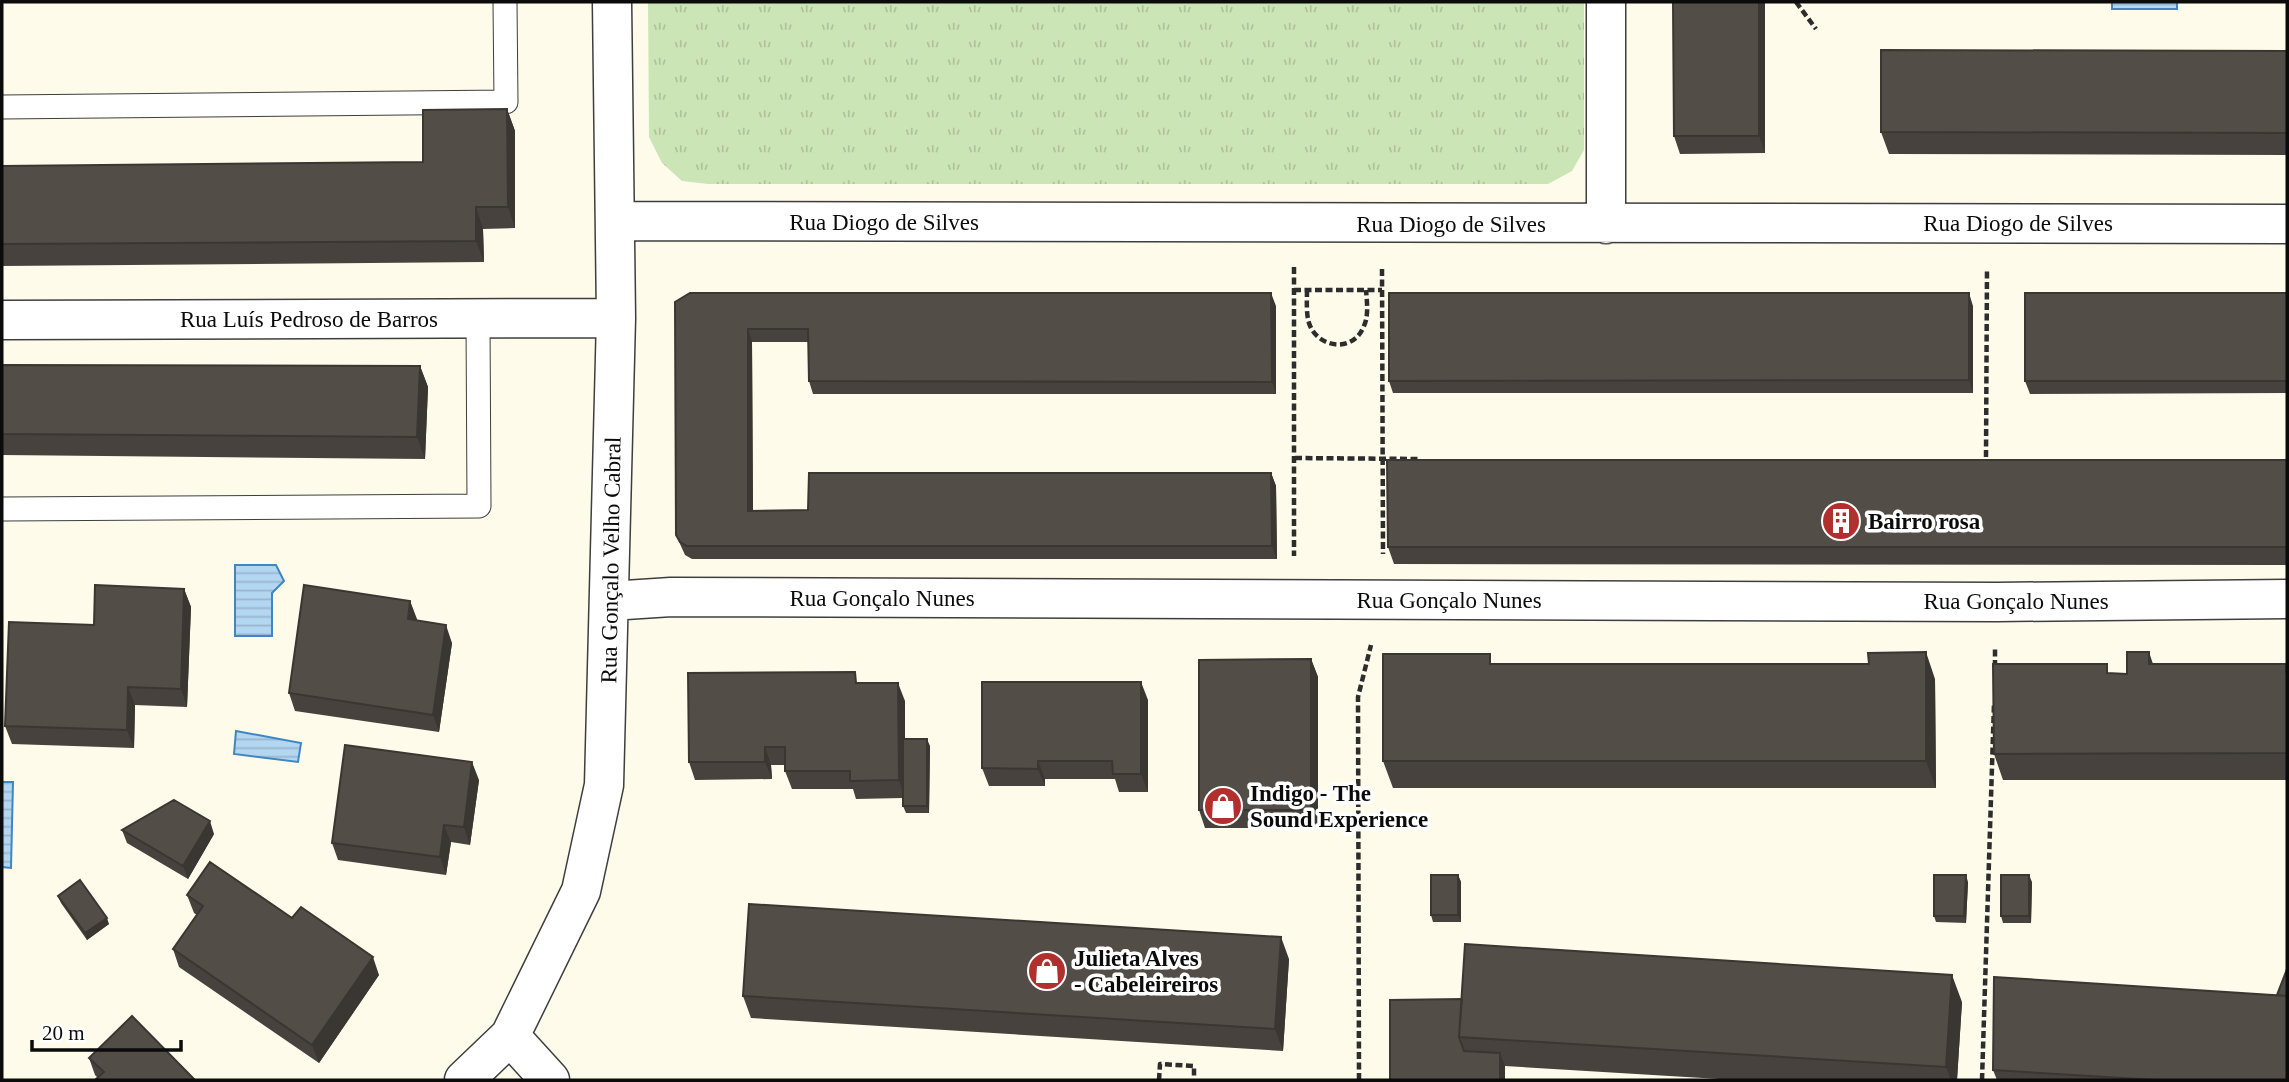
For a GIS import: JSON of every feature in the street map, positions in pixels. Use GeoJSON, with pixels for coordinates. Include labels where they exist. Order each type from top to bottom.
{"type":"FeatureCollection","features":[{"type":"Feature","properties":{"kind":"street","name":"Rua Gonçalo Velho Cabral"},"geometry":{"type":"LineString","coordinates":[[464,1080],[510,1036],[581,891],[604,785],[616,318],[612,2]]}},
{"type":"Feature","properties":{"kind":"street"},"geometry":{"type":"LineString","coordinates":[[1605,2],[1606,224]]}},
{"type":"Feature","properties":{"kind":"street","name":"Rua Diogo de Silves"},"geometry":{"type":"LineString","coordinates":[[615,221],[2287,224]]}},
{"type":"Feature","properties":{"kind":"street","name":"Rua Luís Pedroso de Barros"},"geometry":{"type":"LineString","coordinates":[[2,320],[616,318]]}},
{"type":"Feature","properties":{"kind":"street","name":"Rua Gonçalo Nunes"},"geometry":{"type":"LineString","coordinates":[[610,601],[671,597],[1970,602],[2287,599]]}},
{"type":"Feature","properties":{"kind":"street"},"geometry":{"type":"LineString","coordinates":[[510,1036],[550,1080]]}},
{"type":"Feature","properties":{"kind":"lane"},"geometry":{"type":"LineString","coordinates":[[2,107],[506,102],[505,2]]}},
{"type":"Feature","properties":{"kind":"lane"},"geometry":{"type":"LineString","coordinates":[[2,509],[479,506],[478,319]]}},
{"type":"Feature","properties":{"kind":"path"},"geometry":{"type":"LineString","coordinates":[[1796,2],[1816,30]]}},
{"type":"Feature","properties":{"kind":"path"},"geometry":{"type":"LineString","coordinates":[[1294,599],[1294,290],[1382,290],[1383,599]]}},
{"type":"Feature","properties":{"kind":"path"},"geometry":{"type":"LineString","coordinates":[[1307,290],[1308,316],[1314,333],[1330,344],[1339,345],[1356,338],[1362,331],[1367,313],[1366,290]]}},
{"type":"Feature","properties":{"kind":"path"},"geometry":{"type":"LineString","coordinates":[[1986,457],[1987,306]]}},
{"type":"Feature","properties":{"kind":"path"},"geometry":{"type":"LineString","coordinates":[[1295,458],[1420,459]]}},
{"type":"Feature","properties":{"kind":"path"},"geometry":{"type":"LineString","coordinates":[[1358,697],[1359,1080]]}},
{"type":"Feature","properties":{"kind":"path"},"geometry":{"type":"LineString","coordinates":[[1982,1080],[1994,699]]}},
{"type":"Feature","properties":{"kind":"path"},"geometry":{"type":"LineString","coordinates":[[1159,1080],[1160,1063],[1194,1066],[1194,1080]]}},
{"type":"Feature","properties":{"kind":"green space"},"geometry":{"type":"Polygon","coordinates":[[[648,2],[1584,2],[1584,150],[1572,171],[1548,184],[708,184],[682,181],[662,163],[649,137],[648,2]]]}},
{"type":"Feature","properties":{"kind":"water"},"geometry":{"type":"Polygon","coordinates":[[[2112,2],[2177,2],[2177,9],[2112,9],[2112,2]]]}},
{"type":"Feature","properties":{"kind":"water"},"geometry":{"type":"Polygon","coordinates":[[[235,565],[276,565],[284,581],[272,593],[272,636],[235,636],[235,565]]]}},
{"type":"Feature","properties":{"kind":"water"},"geometry":{"type":"Polygon","coordinates":[[[236,731],[301,743],[298,762],[234,754],[236,731]]]}},
{"type":"Feature","properties":{"kind":"water"},"geometry":{"type":"Polygon","coordinates":[[[2,782],[13,782],[11,868],[2,867],[2,782]]]}},
{"type":"Feature","properties":{"kind":"building"},"geometry":{"type":"Polygon","coordinates":[[[1673,2],[1759,2],[1759,136],[1674,136],[1673,2]]]}},
{"type":"Feature","properties":{"kind":"building"},"geometry":{"type":"Polygon","coordinates":[[[1881,50],[2287,51],[2287,133],[1881,132],[1881,50]]]}},
{"type":"Feature","properties":{"kind":"building"},"geometry":{"type":"Polygon","coordinates":[[[507,109],[508,207],[476,207],[476,241],[2,244],[2,166],[423,162],[423,110],[507,109]]]}},
{"type":"Feature","properties":{"kind":"building"},"geometry":{"type":"Polygon","coordinates":[[[690,293],[1271,293],[1272,382],[809,381],[808,329],[748,329],[748,511],[808,510],[809,473],[1271,473],[1272,546],[687,546],[680,542],[676,535],[675,302],[690,293]]]}},
{"type":"Feature","properties":{"kind":"building"},"geometry":{"type":"Polygon","coordinates":[[[1389,293],[1969,293],[1969,380],[1389,381],[1389,293]]]}},
{"type":"Feature","properties":{"kind":"building"},"geometry":{"type":"Polygon","coordinates":[[[2025,293],[2287,293],[2287,381],[2025,381],[2025,293]]]}},
{"type":"Feature","properties":{"kind":"building"},"geometry":{"type":"Polygon","coordinates":[[[2,365],[420,366],[417,437],[2,434],[2,365]]]}},
{"type":"Feature","properties":{"kind":"building","name":"Bairro rosa"},"geometry":{"type":"Polygon","coordinates":[[[1387,460],[2287,460],[2287,547],[1388,547],[1387,460]]]}},
{"type":"Feature","properties":{"kind":"building"},"geometry":{"type":"Polygon","coordinates":[[[95,585],[184,589],[181,689],[128,687],[127,730],[5,726],[9,622],[94,625],[95,585]]]}},
{"type":"Feature","properties":{"kind":"building"},"geometry":{"type":"Polygon","coordinates":[[[304,585],[410,601],[408,619],[446,625],[433,715],[289,693],[304,585]]]}},
{"type":"Feature","properties":{"kind":"building"},"geometry":{"type":"Polygon","coordinates":[[[1926,652],[1926,761],[1383,761],[1383,654],[1490,654],[1490,664],[1869,664],[1868,653],[1926,652]]]}},
{"type":"Feature","properties":{"kind":"building"},"geometry":{"type":"Polygon","coordinates":[[[2127,652],[2149,652],[2149,664],[2286,664],[2287,753],[1994,754],[1993,664],[2107,664],[2107,673],[2127,674],[2127,652]]]}},
{"type":"Feature","properties":{"kind":"building"},"geometry":{"type":"Polygon","coordinates":[[[1311,659],[1311,810],[1199,810],[1199,660],[1311,659]]]}},
{"type":"Feature","properties":{"kind":"building"},"geometry":{"type":"Polygon","coordinates":[[[855,672],[856,683],[898,683],[899,780],[850,781],[850,771],[785,771],[785,747],[765,747],[765,762],[689,762],[688,673],[855,672]]]}},
{"type":"Feature","properties":{"kind":"building"},"geometry":{"type":"Polygon","coordinates":[[[982,682],[1141,682],[1141,774],[1113,774],[1112,761],[1038,761],[1038,769],[982,768],[982,682]]]}},
{"type":"Feature","properties":{"kind":"building"},"geometry":{"type":"Polygon","coordinates":[[[903,739],[927,739],[927,806],[903,806],[903,739]]]}},
{"type":"Feature","properties":{"kind":"building"},"geometry":{"type":"Polygon","coordinates":[[[345,745],[472,762],[464,827],[444,825],[440,857],[332,843],[345,745]]]}},
{"type":"Feature","properties":{"kind":"building"},"geometry":{"type":"Polygon","coordinates":[[[174,800],[210,821],[183,866],[122,830],[174,800]]]}},
{"type":"Feature","properties":{"kind":"building"},"geometry":{"type":"Polygon","coordinates":[[[210,862],[292,918],[301,907],[373,957],[312,1045],[173,949],[203,906],[187,895],[210,862]]]}},
{"type":"Feature","properties":{"kind":"building"},"geometry":{"type":"Polygon","coordinates":[[[1431,875],[1458,875],[1458,915],[1431,915],[1431,875]]]}},
{"type":"Feature","properties":{"kind":"building"},"geometry":{"type":"Polygon","coordinates":[[[1934,875],[1966,875],[1964,916],[1934,916],[1934,875]]]}},
{"type":"Feature","properties":{"kind":"building"},"geometry":{"type":"Polygon","coordinates":[[[2001,875],[2029,875],[2029,916],[2001,916],[2001,875]]]}},
{"type":"Feature","properties":{"kind":"building"},"geometry":{"type":"Polygon","coordinates":[[[80,880],[107,918],[85,933],[58,896],[80,880]]]}},
{"type":"Feature","properties":{"kind":"building"},"geometry":{"type":"Polygon","coordinates":[[[749,904],[1281,937],[1275,1029],[743,996],[749,904]]]}},
{"type":"Feature","properties":{"kind":"building"},"geometry":{"type":"Polygon","coordinates":[[[1465,944],[1952,975],[1946,1067],[1459,1037],[1465,944]]]}},
{"type":"Feature","properties":{"kind":"building"},"geometry":{"type":"Polygon","coordinates":[[[2287,969],[2287,996],[2277,995],[2287,969]]]}},
{"type":"Feature","properties":{"kind":"building"},"geometry":{"type":"Polygon","coordinates":[[[1994,977],[2287,996],[2287,1080],[2155,1080],[1993,1070],[1994,977]]]}},
{"type":"Feature","properties":{"kind":"building"},"geometry":{"type":"Polygon","coordinates":[[[1462,999],[1459,1037],[1464,1051],[1500,1053],[1500,1080],[1390,1080],[1390,1000],[1462,999]]]}},
{"type":"Feature","properties":{"kind":"building"},"geometry":{"type":"Polygon","coordinates":[[[132,1016],[195,1080],[95,1080],[104,1072],[89,1058],[132,1016]]]}},
{"type":"Feature","properties":{"kind":"place","name":"Bairro rosa"},"geometry":{"type":"Point","coordinates":[1841,521]}},
{"type":"Feature","properties":{"kind":"place","name":"Indigo - The Sound Experience"},"geometry":{"type":"Point","coordinates":[1223,806]}},
{"type":"Feature","properties":{"kind":"place","name":"Julieta Alves - Cabeleireiros"},"geometry":{"type":"Point","coordinates":[1047,971]}}]}
